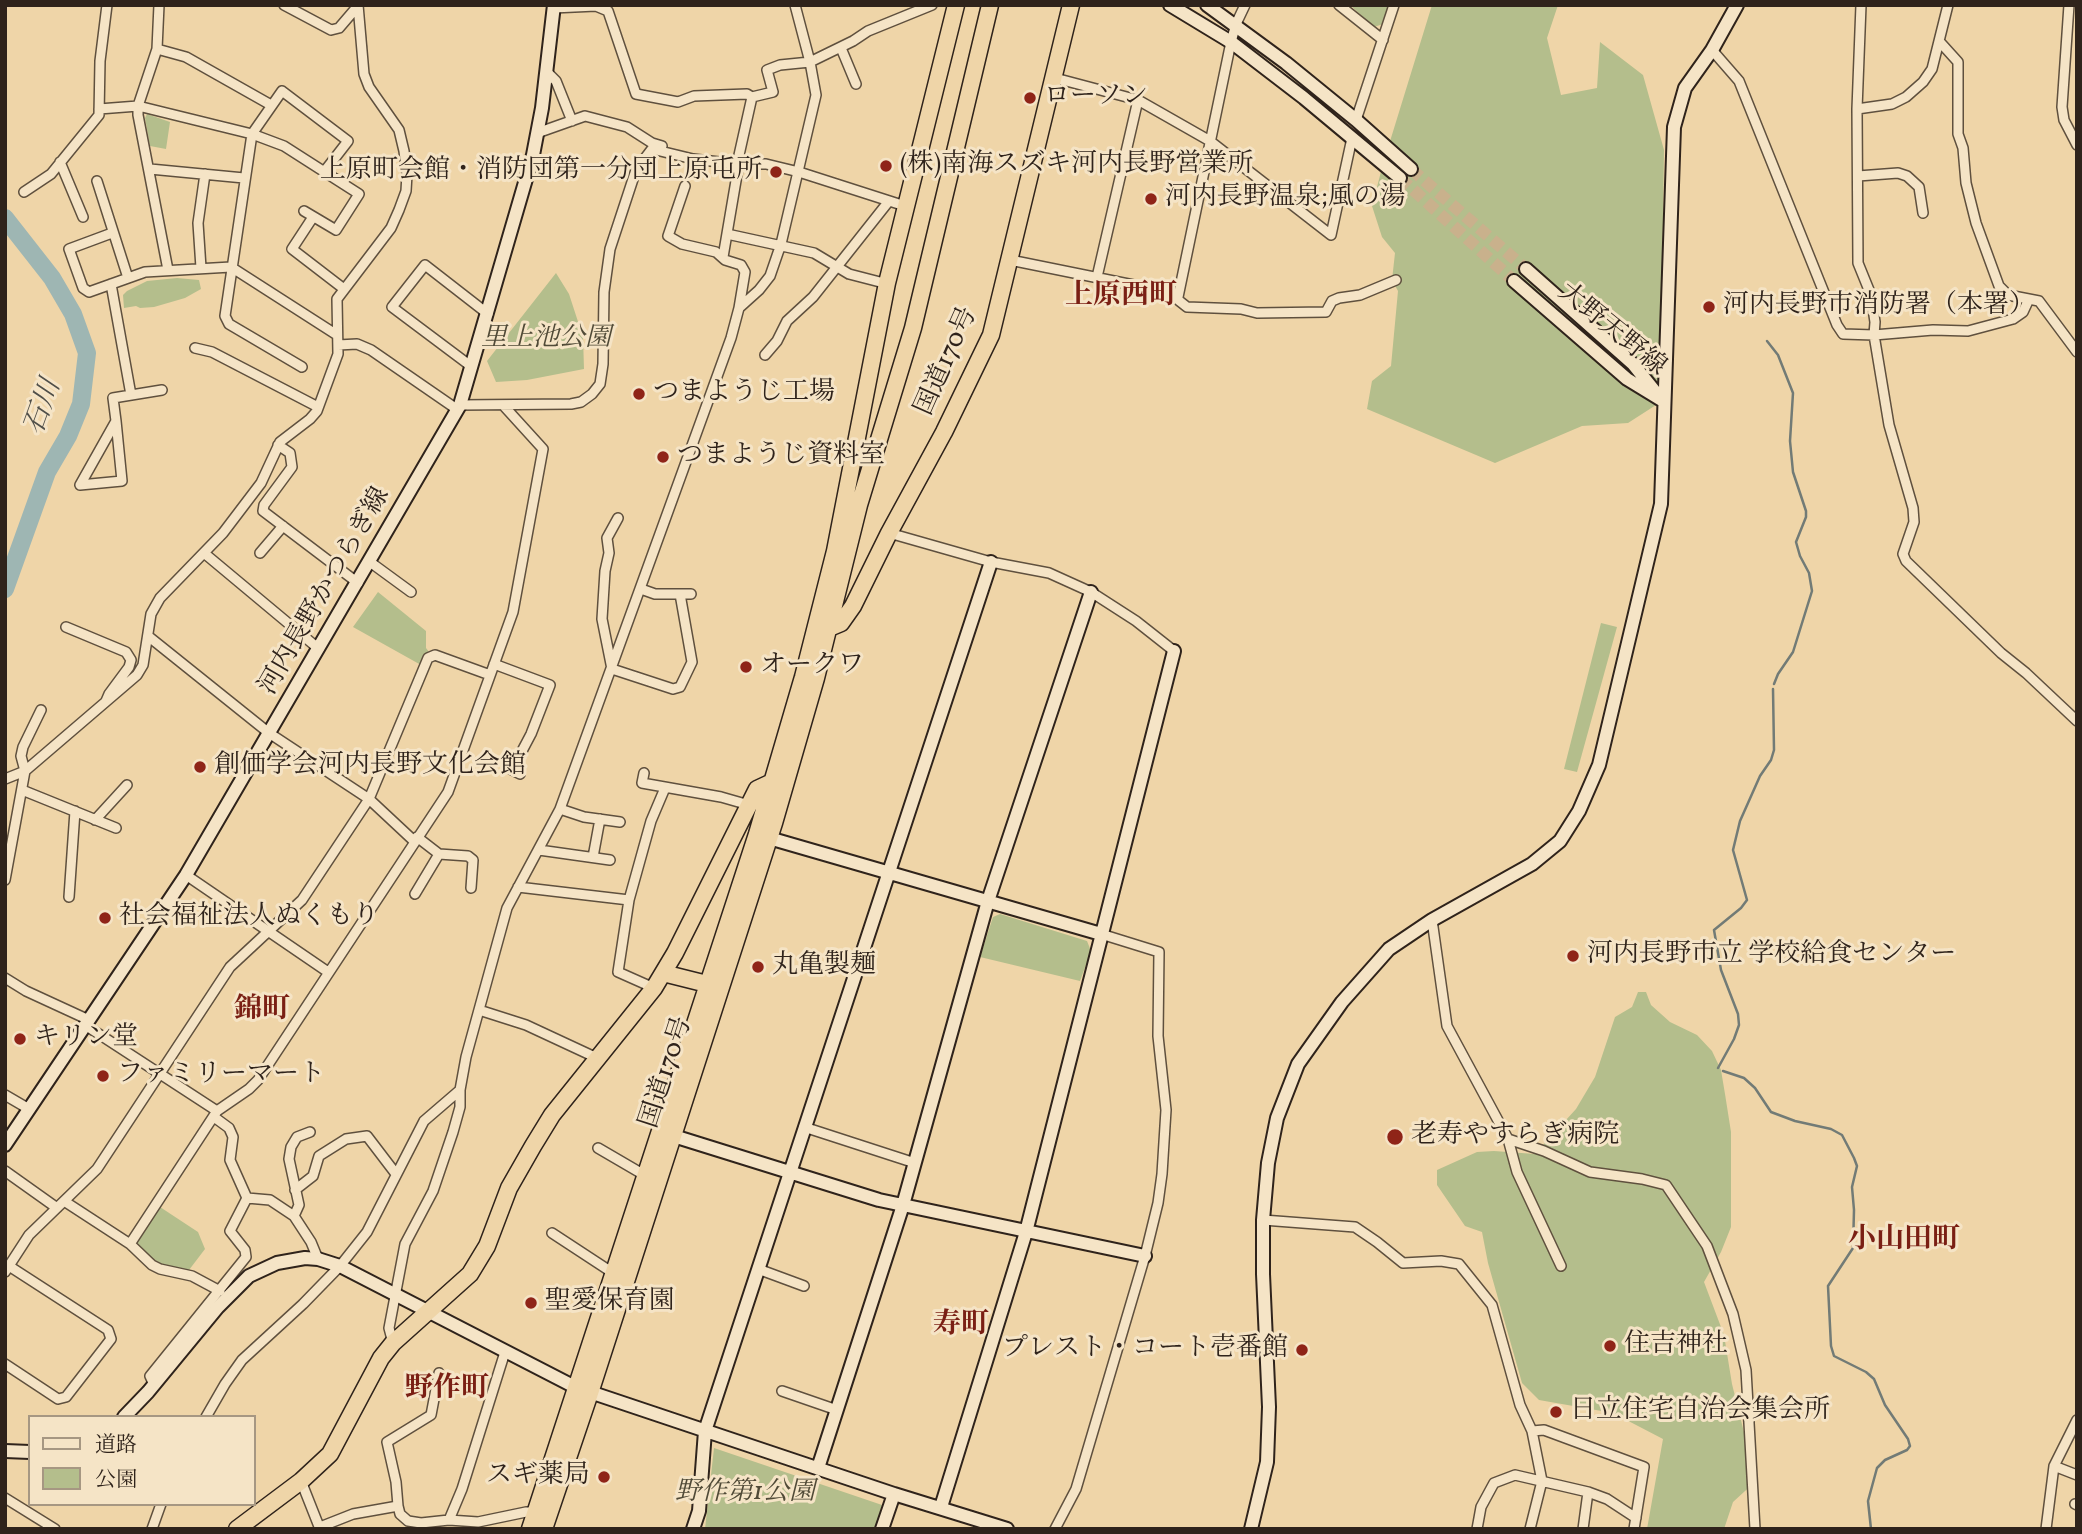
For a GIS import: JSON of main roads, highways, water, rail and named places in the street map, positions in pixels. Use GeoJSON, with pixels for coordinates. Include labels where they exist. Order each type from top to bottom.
{"type":"FeatureCollection","features":[{"type":"Feature","properties":{"kind":"highway","name":"国道170号"},"geometry":{"type":"LineString","coordinates":[[544,1529],[590,1393],[667,1134],[763,836],[822,627],[887,283],[956,5]]}},
{"type":"Feature","properties":{"kind":"highway","name":"国道170号"},"geometry":{"type":"LineString","coordinates":[[763,836],[772,782],[913,328],[990,5]]}},
{"type":"Feature","properties":{"kind":"highway","name":"国道170号"},"geometry":{"type":"LineString","coordinates":[[822,627],[841,623],[853,606],[944,432],[991,335],[1071,5]]}},
{"type":"Feature","properties":{"kind":"highway","name":"国道170号"},"geometry":{"type":"LineString","coordinates":[[237,1529],[301,1481],[330,1454],[381,1358],[393,1343],[470,1274],[487,1246],[509,1188],[552,1115],[654,988],[757,789],[772,782]]}},
{"type":"Feature","properties":{"kind":"highway"},"geometry":{"type":"LineString","coordinates":[[663,973],[714,985]]}},
{"type":"Feature","properties":{"kind":"highway","name":"国道170号"},"geometry":{"type":"LineString","coordinates":[[530,1529],[646,1176],[667,1134]]}},
{"type":"Feature","properties":{"kind":"waterway"},"geometry":{"type":"LineString","coordinates":[[363,15],[366,47]]}},
{"type":"Feature","properties":{"kind":"waterway"},"geometry":{"type":"LineString","coordinates":[[392,113],[400,125]]}},
{"type":"Feature","properties":{"kind":"waterway","name":"石川"},"geometry":{"type":"LineString","coordinates":[[5,218],[52,278],[73,314],[87,353],[81,404],[68,436],[47,472],[5,589]]}},
{"type":"Feature","properties":{"kind":"waterway"},"geometry":{"type":"LineString","coordinates":[[1767,341],[1778,355],[1793,393],[1790,441],[1793,472],[1806,511],[1796,542],[1809,573],[1812,591],[1793,652],[1774,684]]}},
{"type":"Feature","properties":{"kind":"waterway"},"geometry":{"type":"LineString","coordinates":[[1718,1068],[1739,1025],[1738,1014],[1721,970],[1714,930],[1747,900],[1733,850],[1740,821],[1774,750],[1773,689]]}},
{"type":"Feature","properties":{"kind":"waterway"},"geometry":{"type":"LineString","coordinates":[[1723,1071],[1744,1078],[1755,1088],[1771,1112],[1795,1121],[1831,1129],[1842,1135],[1857,1166],[1852,1187],[1853,1248],[1828,1286],[1831,1346],[1834,1356],[1874,1379],[1885,1405],[1910,1446],[1885,1460],[1877,1468],[1868,1501],[1871,1529]]}},
{"type":"Feature","properties":{"kind":"tunnel"},"geometry":{"type":"LineString","coordinates":[[1411,169],[1526,269]]}},
{"type":"Feature","properties":{"kind":"tunnel"},"geometry":{"type":"LineString","coordinates":[[1400,178],[1514,281]]}},
{"type":"Feature","properties":{"kind":"place","name":"ローソン"},"geometry":{"type":"Point","coordinates":[1030,98]}},
{"type":"Feature","properties":{"kind":"place","name":"(株)南海スズキ河内長野営業所"},"geometry":{"type":"Point","coordinates":[886,166]}},
{"type":"Feature","properties":{"kind":"place","name":"上原町会館・消防団第一分団上原屯所"},"geometry":{"type":"Point","coordinates":[776,172]}},
{"type":"Feature","properties":{"kind":"place","name":"河内長野温泉;風の湯"},"geometry":{"type":"Point","coordinates":[1151,199]}},
{"type":"Feature","properties":{"kind":"place","name":"河内長野市消防署（本署）"},"geometry":{"type":"Point","coordinates":[1709,307]}},
{"type":"Feature","properties":{"kind":"place","name":"つまようじ工場"},"geometry":{"type":"Point","coordinates":[639,394]}},
{"type":"Feature","properties":{"kind":"place","name":"つまようじ資料室"},"geometry":{"type":"Point","coordinates":[663,457]}},
{"type":"Feature","properties":{"kind":"place","name":"オークワ"},"geometry":{"type":"Point","coordinates":[746,667]}},
{"type":"Feature","properties":{"kind":"place","name":"創価学会河内長野文化会館"},"geometry":{"type":"Point","coordinates":[200,767]}},
{"type":"Feature","properties":{"kind":"place","name":"社会福祉法人ぬくもり"},"geometry":{"type":"Point","coordinates":[105,918]}},
{"type":"Feature","properties":{"kind":"place","name":"河内長野市立 学校給食センター"},"geometry":{"type":"Point","coordinates":[1573,956]}},
{"type":"Feature","properties":{"kind":"place","name":"丸亀製麺"},"geometry":{"type":"Point","coordinates":[758,967]}},
{"type":"Feature","properties":{"kind":"place","name":"キリン堂"},"geometry":{"type":"Point","coordinates":[20,1039]}},
{"type":"Feature","properties":{"kind":"place","name":"ファミリーマート"},"geometry":{"type":"Point","coordinates":[103,1076]}},
{"type":"Feature","properties":{"kind":"place","name":"老寿やすらぎ病院"},"geometry":{"type":"Point","coordinates":[1395,1137]}},
{"type":"Feature","properties":{"kind":"place","name":"聖愛保育園"},"geometry":{"type":"Point","coordinates":[531,1303]}},
{"type":"Feature","properties":{"kind":"place","name":"住吉神社"},"geometry":{"type":"Point","coordinates":[1610,1346]}},
{"type":"Feature","properties":{"kind":"place","name":"プレスト・コート壱番館"},"geometry":{"type":"Point","coordinates":[1302,1350]}},
{"type":"Feature","properties":{"kind":"place","name":"日立住宅自治会集会所"},"geometry":{"type":"Point","coordinates":[1556,1412]}},
{"type":"Feature","properties":{"kind":"place","name":"スギ薬局"},"geometry":{"type":"Point","coordinates":[604,1477]}},
{"type":"Feature","properties":{"kind":"district","name":"上原西町"},"geometry":{"type":"Point","coordinates":[1121,298]}},
{"type":"Feature","properties":{"kind":"district","name":"錦町"},"geometry":{"type":"Point","coordinates":[262,1012]}},
{"type":"Feature","properties":{"kind":"district","name":"小山田町"},"geometry":{"type":"Point","coordinates":[1904,1242]}},
{"type":"Feature","properties":{"kind":"district","name":"寿町"},"geometry":{"type":"Point","coordinates":[961,1327]}},
{"type":"Feature","properties":{"kind":"district","name":"野作町"},"geometry":{"type":"Point","coordinates":[447,1391]}},
{"type":"Feature","properties":{"kind":"park label","name":"里上池公園"},"geometry":{"type":"Point","coordinates":[546,340]}},
{"type":"Feature","properties":{"kind":"park label","name":"野作第1公園"},"geometry":{"type":"Point","coordinates":[745,1494]}}]}
